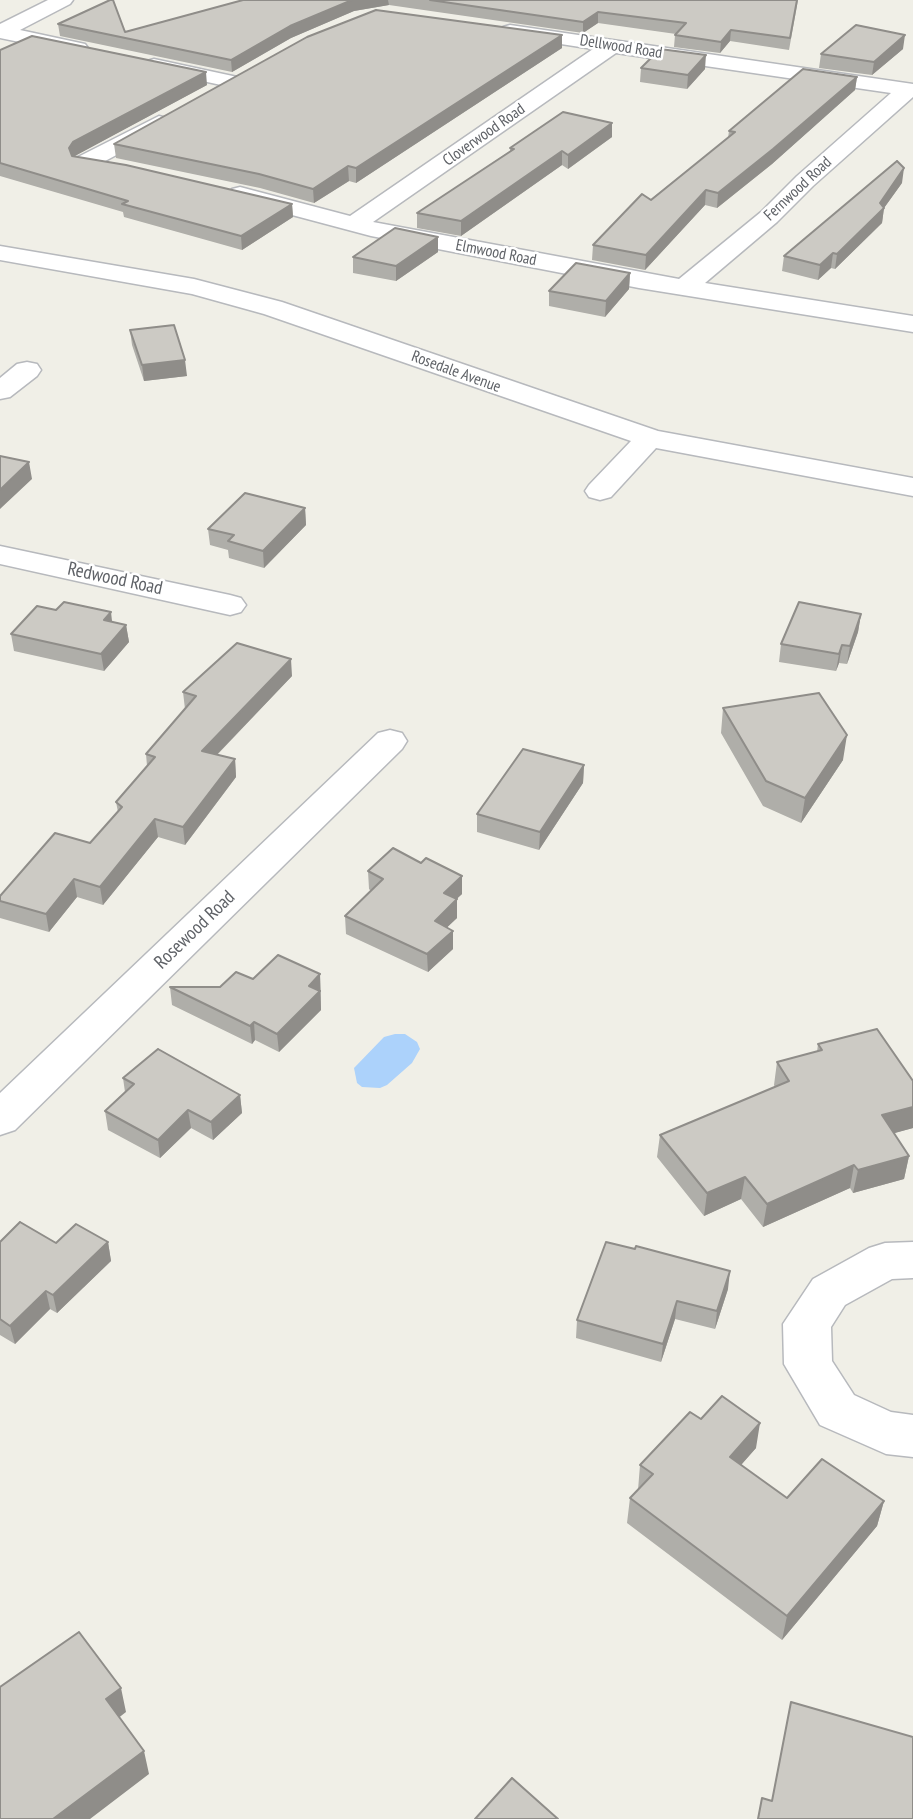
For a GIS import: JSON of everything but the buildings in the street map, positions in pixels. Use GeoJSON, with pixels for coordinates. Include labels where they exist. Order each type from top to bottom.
{"type":"FeatureCollection","features":[{"type":"Feature","properties":{"kind":"street"},"geometry":{"type":"LineString","coordinates":[[1,32],[63,0]]}},
{"type":"Feature","properties":{"kind":"street","name":"Dellwood Road"},"geometry":{"type":"LineString","coordinates":[[494,29],[911,90]]}},
{"type":"Feature","properties":{"kind":"street"},"geometry":{"type":"LineString","coordinates":[[1,32],[92,51]]}},
{"type":"Feature","properties":{"kind":"street","name":"Cloverwood Road"},"geometry":{"type":"LineString","coordinates":[[354,224],[613,46]]}},
{"type":"Feature","properties":{"kind":"street"},"geometry":{"type":"LineString","coordinates":[[131,60],[235,82]]}},
{"type":"Feature","properties":{"kind":"street"},"geometry":{"type":"LineString","coordinates":[[212,95],[257,70]]}},
{"type":"Feature","properties":{"kind":"street","name":"Fernwood Road"},"geometry":{"type":"LineString","coordinates":[[685,287],[769,217],[805,181],[911,90]]}},
{"type":"Feature","properties":{"kind":"street"},"geometry":{"type":"LineString","coordinates":[[128,169],[84,163],[177,113]]}},
{"type":"Feature","properties":{"kind":"street","name":"Elmwood Road"},"geometry":{"type":"LineString","coordinates":[[220,189],[354,224],[685,287],[913,324]]}},
{"type":"Feature","properties":{"kind":"street","name":"Rosedale Avenue"},"geometry":{"type":"LineString","coordinates":[[0,253],[194,287],[273,308],[650,438],[708,452],[913,487]]}},
{"type":"Feature","properties":{"kind":"street"},"geometry":{"type":"LineString","coordinates":[[0,391],[27,370]]}},
{"type":"Feature","properties":{"kind":"street"},"geometry":{"type":"LineString","coordinates":[[600,491],[650,438]]}},
{"type":"Feature","properties":{"kind":"street","name":"Redwood Road"},"geometry":{"type":"LineString","coordinates":[[0,555],[230,605]]}},
{"type":"Feature","properties":{"kind":"street","name":"Rosewood Road"},"geometry":{"type":"LineString","coordinates":[[0,1119],[390,741]]}},
{"type":"Feature","properties":{"kind":"street"},"geometry":{"type":"LineString","coordinates":[[913,1260],[885,1261],[829,1292],[807,1324],[808,1364],[837,1409],[886,1433],[913,1436]]}},
{"type":"Feature","properties":{"kind":"water"},"geometry":{"type":"Polygon","coordinates":[[[405,1034],[417,1042],[420,1049],[412,1063],[387,1085],[380,1088],[362,1087],[357,1083],[354,1068],[384,1037],[405,1034]]]}}]}
